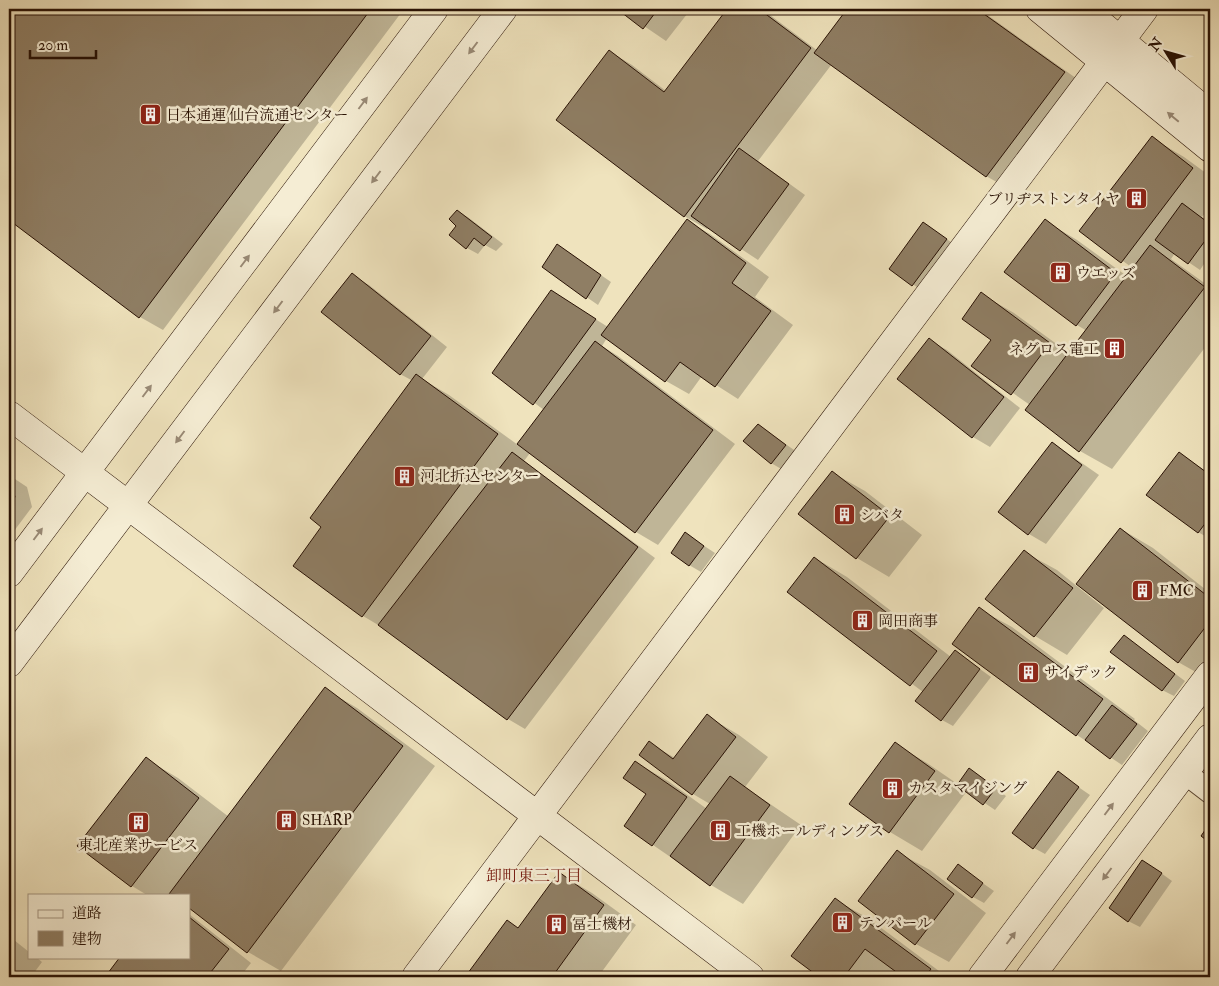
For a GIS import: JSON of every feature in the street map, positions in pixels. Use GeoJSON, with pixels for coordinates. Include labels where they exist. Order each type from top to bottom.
{"type":"FeatureCollection","features":[{"type":"Feature","properties":{"kind":"street"},"geometry":{"type":"LineString","coordinates":[[9,573],[434,9]]}},
{"type":"Feature","properties":{"kind":"street"},"geometry":{"type":"LineString","coordinates":[[9,663],[503,9]]}},
{"type":"Feature","properties":{"kind":"street"},"geometry":{"type":"LineString","coordinates":[[1040,9],[1113,51],[1210,115]]}},
{"type":"Feature","properties":{"kind":"street"},"geometry":{"type":"LineString","coordinates":[[1082,9],[1113,51],[1210,148]]}},
{"type":"Feature","properties":{"kind":"street"},"geometry":{"type":"LineString","coordinates":[[416,977],[538,818],[1144,9]]}},
{"type":"Feature","properties":{"kind":"street"},"geometry":{"type":"LineString","coordinates":[[9,415],[750,977]]}},
{"type":"Feature","properties":{"kind":"street"},"geometry":{"type":"LineString","coordinates":[[982,977],[1210,675]]}},
{"type":"Feature","properties":{"kind":"street"},"geometry":{"type":"LineString","coordinates":[[1030,977],[1210,738]]}},
{"type":"Feature","properties":{"kind":"street"},"geometry":{"type":"LineString","coordinates":[[1184,772],[1210,792]]}},
{"type":"Feature","properties":{"kind":"building","name":"日本通運 仙台流通センター"},"geometry":{"type":"Polygon","coordinates":[[[10,9],[371,9],[139,318],[9,220],[10,9]]]}},
{"type":"Feature","properties":{"kind":"building"},"geometry":{"type":"Polygon","coordinates":[[[617,9],[658,9],[643,29],[617,9]]]}},
{"type":"Feature","properties":{"kind":"building"},"geometry":{"type":"Polygon","coordinates":[[[727,9],[759,9],[811,48],[684,217],[556,120],[609,50],[664,92],[727,9]]]}},
{"type":"Feature","properties":{"kind":"building"},"geometry":{"type":"Polygon","coordinates":[[[847,9],[977,9],[1065,72],[986,177],[814,53],[847,9]]]}},
{"type":"Feature","properties":{"kind":"building","name":"ブリヂストンタイヤ"},"geometry":{"type":"Polygon","coordinates":[[[1152,136],[1193,168],[1121,263],[1079,231],[1152,136]]]}},
{"type":"Feature","properties":{"kind":"building"},"geometry":{"type":"Polygon","coordinates":[[[739,148],[789,184],[740,251],[691,216],[739,148]]]}},
{"type":"Feature","properties":{"kind":"building"},"geometry":{"type":"Polygon","coordinates":[[[1182,203],[1210,224],[1210,234],[1188,264],[1155,240],[1182,203]]]}},
{"type":"Feature","properties":{"kind":"building"},"geometry":{"type":"Polygon","coordinates":[[[457,210],[492,237],[484,246],[474,238],[466,249],[449,235],[456,226],[449,219],[457,210]]]}},
{"type":"Feature","properties":{"kind":"building"},"geometry":{"type":"Polygon","coordinates":[[[687,219],[746,263],[732,283],[771,311],[715,387],[680,362],[665,382],[601,335],[687,219]]]}},
{"type":"Feature","properties":{"kind":"building","name":"ウエッズ"},"geometry":{"type":"Polygon","coordinates":[[[1045,219],[1116,273],[1076,326],[1004,272],[1045,219]]]}},
{"type":"Feature","properties":{"kind":"building"},"geometry":{"type":"Polygon","coordinates":[[[923,222],[947,239],[912,286],[889,269],[923,222]]]}},
{"type":"Feature","properties":{"kind":"building"},"geometry":{"type":"Polygon","coordinates":[[[557,244],[601,275],[586,299],[542,267],[557,244]]]}},
{"type":"Feature","properties":{"kind":"building","name":"ネグロス電工"},"geometry":{"type":"Polygon","coordinates":[[[1150,245],[1205,287],[1079,452],[1025,410],[1150,245]]]}},
{"type":"Feature","properties":{"kind":"building"},"geometry":{"type":"Polygon","coordinates":[[[352,273],[431,336],[400,375],[321,312],[352,273]]]}},
{"type":"Feature","properties":{"kind":"building"},"geometry":{"type":"Polygon","coordinates":[[[551,290],[596,319],[533,405],[492,373],[551,290]]]}},
{"type":"Feature","properties":{"kind":"building"},"geometry":{"type":"Polygon","coordinates":[[[981,292],[1050,343],[1011,395],[971,366],[991,340],[962,319],[981,292]]]}},
{"type":"Feature","properties":{"kind":"building"},"geometry":{"type":"Polygon","coordinates":[[[929,338],[1004,397],[972,438],[897,379],[929,338]]]}},
{"type":"Feature","properties":{"kind":"building"},"geometry":{"type":"Polygon","coordinates":[[[595,341],[713,430],[635,533],[517,444],[595,341]]]}},
{"type":"Feature","properties":{"kind":"building","name":"河北折込センター"},"geometry":{"type":"Polygon","coordinates":[[[416,374],[498,434],[362,617],[293,566],[321,527],[310,518],[416,374]]]}},
{"type":"Feature","properties":{"kind":"building"},"geometry":{"type":"Polygon","coordinates":[[[758,424],[786,445],[771,464],[743,441],[758,424]]]}},
{"type":"Feature","properties":{"kind":"building"},"geometry":{"type":"Polygon","coordinates":[[[1052,442],[1082,465],[1028,535],[998,512],[1052,442]]]}},
{"type":"Feature","properties":{"kind":"building"},"geometry":{"type":"Polygon","coordinates":[[[512,452],[638,547],[507,720],[378,625],[512,452]]]}},
{"type":"Feature","properties":{"kind":"building"},"geometry":{"type":"Polygon","coordinates":[[[1179,452],[1210,475],[1210,517],[1198,533],[1146,495],[1179,452]]]}},
{"type":"Feature","properties":{"kind":"building","name":"シバタ"},"geometry":{"type":"Polygon","coordinates":[[[832,471],[890,516],[856,559],[798,514],[832,471]]]}},
{"type":"Feature","properties":{"kind":"building"},"geometry":{"type":"Polygon","coordinates":[[[9,475],[15,497],[9,505],[9,475]]]}},
{"type":"Feature","properties":{"kind":"building","name":"FMC"},"geometry":{"type":"Polygon","coordinates":[[[1120,528],[1210,598],[1210,621],[1178,663],[1076,584],[1120,528]]]}},
{"type":"Feature","properties":{"kind":"building"},"geometry":{"type":"Polygon","coordinates":[[[685,532],[704,546],[689,566],[671,553],[685,532]]]}},
{"type":"Feature","properties":{"kind":"building"},"geometry":{"type":"Polygon","coordinates":[[[1024,550],[1073,588],[1034,637],[985,599],[1024,550]]]}},
{"type":"Feature","properties":{"kind":"building","name":"岡田商事"},"geometry":{"type":"Polygon","coordinates":[[[814,557],[937,651],[910,686],[787,592],[814,557]]]}},
{"type":"Feature","properties":{"kind":"building","name":"サイデック"},"geometry":{"type":"Polygon","coordinates":[[[979,607],[1103,699],[1076,736],[952,644],[979,607]]]}},
{"type":"Feature","properties":{"kind":"building"},"geometry":{"type":"Polygon","coordinates":[[[1124,635],[1175,674],[1162,691],[1110,652],[1124,635]]]}},
{"type":"Feature","properties":{"kind":"building"},"geometry":{"type":"Polygon","coordinates":[[[955,650],[980,669],[941,721],[915,701],[955,650]]]}},
{"type":"Feature","properties":{"kind":"building","name":"SHARP"},"geometry":{"type":"Polygon","coordinates":[[[325,687],[403,746],[247,953],[190,909],[190,894],[169,894],[325,687]]]}},
{"type":"Feature","properties":{"kind":"building"},"geometry":{"type":"Polygon","coordinates":[[[1112,705],[1137,724],[1110,759],[1085,740],[1112,705]]]}},
{"type":"Feature","properties":{"kind":"building"},"geometry":{"type":"Polygon","coordinates":[[[707,714],[736,737],[692,795],[639,755],[649,741],[673,759],[707,714]]]}},
{"type":"Feature","properties":{"kind":"building","name":"カスタマイジング"},"geometry":{"type":"Polygon","coordinates":[[[895,742],[935,771],[889,833],[849,804],[895,742]]]}},
{"type":"Feature","properties":{"kind":"building","name":"東北産業サービス"},"geometry":{"type":"Polygon","coordinates":[[[146,757],[199,798],[131,887],[77,846],[146,757]]]}},
{"type":"Feature","properties":{"kind":"building"},"geometry":{"type":"Polygon","coordinates":[[[635,761],[687,797],[652,846],[624,826],[646,794],[623,778],[635,761]]]}},
{"type":"Feature","properties":{"kind":"building"},"geometry":{"type":"Polygon","coordinates":[[[969,768],[996,788],[983,805],[957,785],[969,768]]]}},
{"type":"Feature","properties":{"kind":"building"},"geometry":{"type":"Polygon","coordinates":[[[1058,771],[1079,787],[1033,849],[1012,833],[1058,771]]]}},
{"type":"Feature","properties":{"kind":"building","name":"工機ホールディングス"},"geometry":{"type":"Polygon","coordinates":[[[730,776],[770,805],[710,886],[670,856],[730,776]]]}},
{"type":"Feature","properties":{"kind":"building"},"geometry":{"type":"Polygon","coordinates":[[[1210,823],[1210,843],[1201,836],[1210,823]]]}},
{"type":"Feature","properties":{"kind":"building"},"geometry":{"type":"Polygon","coordinates":[[[897,850],[954,894],[915,945],[858,901],[897,850]]]}},
{"type":"Feature","properties":{"kind":"building"},"geometry":{"type":"Polygon","coordinates":[[[1142,860],[1162,873],[1128,922],[1109,908],[1142,860]]]}},
{"type":"Feature","properties":{"kind":"building"},"geometry":{"type":"Polygon","coordinates":[[[958,864],[983,883],[972,898],[947,879],[958,864]]]}},
{"type":"Feature","properties":{"kind":"building","name":"冨士機材"},"geometry":{"type":"Polygon","coordinates":[[[559,872],[604,905],[552,977],[465,977],[507,920],[518,928],[559,872]]]}},
{"type":"Feature","properties":{"kind":"building","name":"テンパール"},"geometry":{"type":"Polygon","coordinates":[[[835,898],[931,969],[925,977],[903,977],[865,949],[844,977],[819,977],[791,956],[835,898]]]}},
{"type":"Feature","properties":{"kind":"building"},"geometry":{"type":"Polygon","coordinates":[[[190,918],[229,949],[207,977],[105,977],[119,958],[190,958],[190,918]]]}},
{"type":"Feature","properties":{"kind":"place","name":"日本通運 仙台流通センター"},"geometry":{"type":"Point","coordinates":[150,115]}},
{"type":"Feature","properties":{"kind":"place","name":"ブリヂストンタイヤ"},"geometry":{"type":"Point","coordinates":[1136,199]}},
{"type":"Feature","properties":{"kind":"place","name":"ウエッズ"},"geometry":{"type":"Point","coordinates":[1060,273]}},
{"type":"Feature","properties":{"kind":"place","name":"ネグロス電工"},"geometry":{"type":"Point","coordinates":[1115,349]}},
{"type":"Feature","properties":{"kind":"place","name":"河北折込センター"},"geometry":{"type":"Point","coordinates":[404,476]}},
{"type":"Feature","properties":{"kind":"place","name":"シバタ"},"geometry":{"type":"Point","coordinates":[844,515]}},
{"type":"Feature","properties":{"kind":"place","name":"FMC"},"geometry":{"type":"Point","coordinates":[1143,591]}},
{"type":"Feature","properties":{"kind":"place","name":"岡田商事"},"geometry":{"type":"Point","coordinates":[862,621]}},
{"type":"Feature","properties":{"kind":"place","name":"サイデック"},"geometry":{"type":"Point","coordinates":[1028,672]}},
{"type":"Feature","properties":{"kind":"place","name":"カスタマイジング"},"geometry":{"type":"Point","coordinates":[892,788]}},
{"type":"Feature","properties":{"kind":"place","name":"SHARP"},"geometry":{"type":"Point","coordinates":[286,820]}},
{"type":"Feature","properties":{"kind":"place","name":"東北産業サービス"},"geometry":{"type":"Point","coordinates":[138,822]}},
{"type":"Feature","properties":{"kind":"place","name":"工機ホールディングス"},"geometry":{"type":"Point","coordinates":[720,831]}},
{"type":"Feature","properties":{"kind":"place","name":"テンパール"},"geometry":{"type":"Point","coordinates":[843,923]}},
{"type":"Feature","properties":{"kind":"place","name":"冨士機材"},"geometry":{"type":"Point","coordinates":[556,924]}},
{"type":"Feature","properties":{"kind":"district","name":"卸町東三丁目"},"geometry":{"type":"Point","coordinates":[534,876]}}]}
